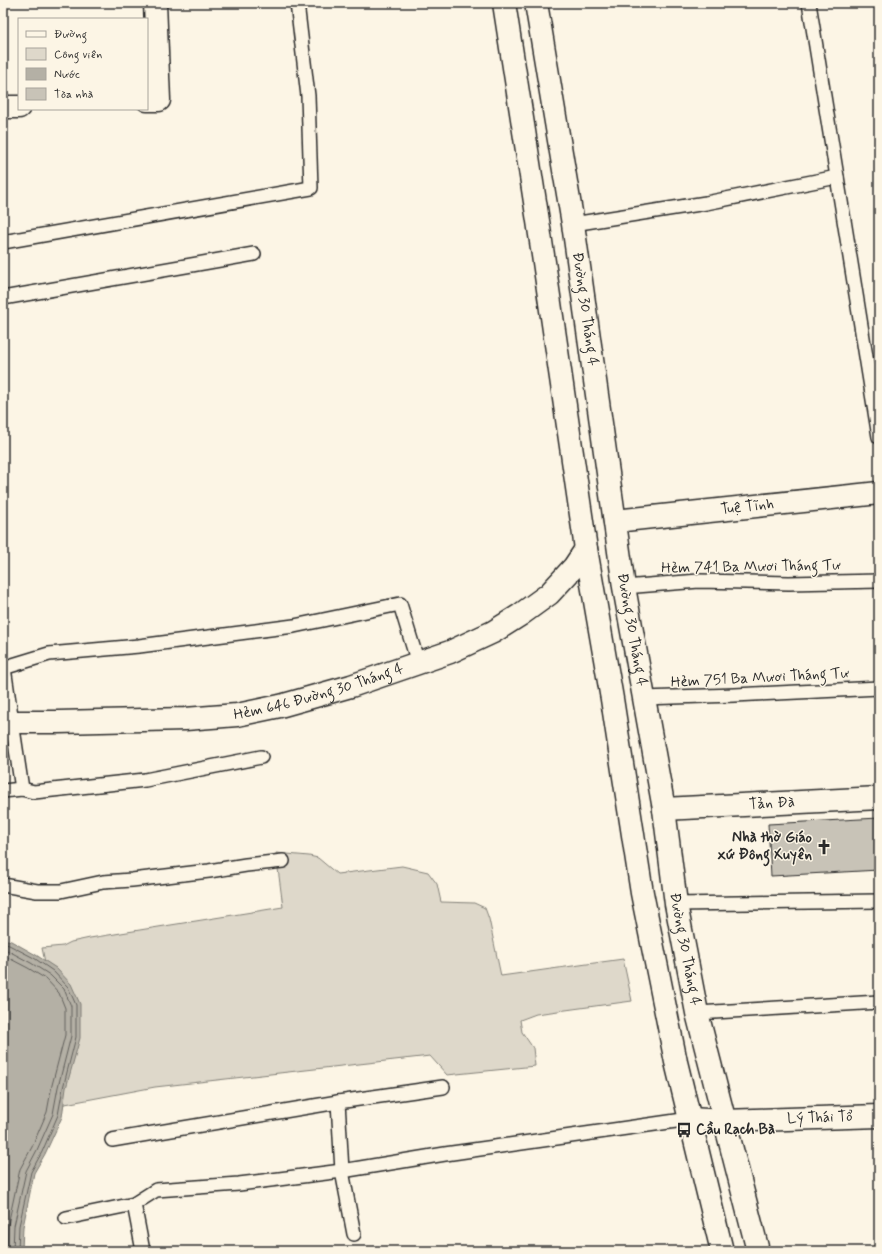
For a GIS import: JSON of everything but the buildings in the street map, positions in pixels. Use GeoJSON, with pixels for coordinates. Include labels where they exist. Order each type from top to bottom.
{"type":"FeatureCollection","features":[{"type":"Feature","properties":{"kind":"main road"},"geometry":{"type":"LineString","coordinates":[[148,100],[160,100],[155,3]]}},
{"type":"Feature","properties":{"kind":"main road","name":"Đường 30 Tháng 4"},"geometry":{"type":"LineString","coordinates":[[504,3],[538,221],[582,525],[612,699],[648,924],[676,1062],[722,1251]]}},
{"type":"Feature","properties":{"kind":"main road","name":"Đường 30 Tháng 4"},"geometry":{"type":"LineString","coordinates":[[536,3],[573,224],[624,587],[664,809],[676,904],[697,1013],[758,1251]]}},
{"type":"Feature","properties":{"kind":"main road"},"geometry":{"type":"LineString","coordinates":[[3,108],[18,107]]}},
{"type":"Feature","properties":{"kind":"main road","name":"Tuệ Tĩnh"},"geometry":{"type":"LineString","coordinates":[[582,525],[879,493]]}},
{"type":"Feature","properties":{"kind":"main road","name":"Hẻm 646 Đường 30 Tháng 4"},"geometry":{"type":"LineString","coordinates":[[12,722],[177,719],[237,715],[280,706],[352,686],[450,652],[493,632],[549,594],[574,567],[586,549]]}},
{"type":"Feature","properties":{"kind":"main road"},"geometry":{"type":"LineString","coordinates":[[593,590],[624,587]]}},
{"type":"Feature","properties":{"kind":"main road","name":"Tản Đà"},"geometry":{"type":"LineString","coordinates":[[664,809],[879,798]]}},
{"type":"Feature","properties":{"kind":"main road"},"geometry":{"type":"LineString","coordinates":[[638,866],[671,861]]}},
{"type":"Feature","properties":{"kind":"main road","name":"Lý Thái Tổ"},"geometry":{"type":"LineString","coordinates":[[690,1119],[724,1121],[879,1116]]}},
{"type":"Feature","properties":{"kind":"lane"},"geometry":{"type":"LineString","coordinates":[[3,242],[311,188],[308,96],[297,3]]}},
{"type":"Feature","properties":{"kind":"lane"},"geometry":{"type":"LineString","coordinates":[[810,3],[879,437]]}},
{"type":"Feature","properties":{"kind":"lane"},"geometry":{"type":"LineString","coordinates":[[573,224],[706,203],[837,177]]}},
{"type":"Feature","properties":{"kind":"lane"},"geometry":{"type":"LineString","coordinates":[[3,298],[254,254]]}},
{"type":"Feature","properties":{"kind":"lane","name":"Hẻm 741 Ba Mươi Tháng Tư"},"geometry":{"type":"LineString","coordinates":[[624,587],[699,581],[789,583],[879,581]]}},
{"type":"Feature","properties":{"kind":"lane"},"geometry":{"type":"LineString","coordinates":[[22,789],[3,668],[49,654],[139,646],[294,626],[400,604],[418,662]]}},
{"type":"Feature","properties":{"kind":"lane","name":"Hẻm 751 Ba Mươi Tháng Tư"},"geometry":{"type":"LineString","coordinates":[[643,698],[735,696],[879,688]]}},
{"type":"Feature","properties":{"kind":"lane"},"geometry":{"type":"LineString","coordinates":[[3,791],[22,789],[34,792],[145,780],[261,757]]}},
{"type":"Feature","properties":{"kind":"lane"},"geometry":{"type":"LineString","coordinates":[[3,885],[37,891],[61,891],[103,882],[132,880],[283,861]]}},
{"type":"Feature","properties":{"kind":"lane"},"geometry":{"type":"LineString","coordinates":[[676,904],[879,901]]}},
{"type":"Feature","properties":{"kind":"lane"},"geometry":{"type":"LineString","coordinates":[[697,1013],[879,1002]]}},
{"type":"Feature","properties":{"kind":"lane"},"geometry":{"type":"LineString","coordinates":[[112,1140],[338,1102],[443,1087]]}},
{"type":"Feature","properties":{"kind":"lane"},"geometry":{"type":"LineString","coordinates":[[338,1102],[342,1171],[354,1234]]}},
{"type":"Feature","properties":{"kind":"lane"},"geometry":{"type":"LineString","coordinates":[[66,1218],[134,1204],[156,1190],[239,1184],[342,1171],[445,1154],[690,1119]]}},
{"type":"Feature","properties":{"kind":"lane"},"geometry":{"type":"LineString","coordinates":[[134,1204],[143,1251]]}},
{"type":"Feature","properties":{"kind":"green space"},"geometry":{"type":"Polygon","coordinates":[[[276,853],[318,858],[337,874],[402,866],[428,872],[437,884],[441,902],[474,903],[485,908],[489,919],[501,976],[623,959],[632,1001],[536,1014],[520,1020],[522,1032],[533,1048],[535,1066],[447,1075],[430,1056],[155,1087],[44,1108],[53,1000],[42,948],[63,946],[71,942],[90,938],[283,907],[276,853]]]}},
{"type":"Feature","properties":{"kind":"water"},"geometry":{"type":"Polygon","coordinates":[[[3,939],[11,941],[56,968],[71,984],[80,1004],[80,1038],[66,1088],[62,1117],[45,1154],[34,1173],[23,1227],[22,1251],[3,1251],[3,939]]]}},
{"type":"Feature","properties":{"kind":"place","name":"Nhà thờ Giáo xứ Đông Xuyên"},"geometry":{"type":"Point","coordinates":[824,847]}},
{"type":"Feature","properties":{"kind":"place","name":"Cầu Rạch Bà"},"geometry":{"type":"Point","coordinates":[684,1130]}}]}
